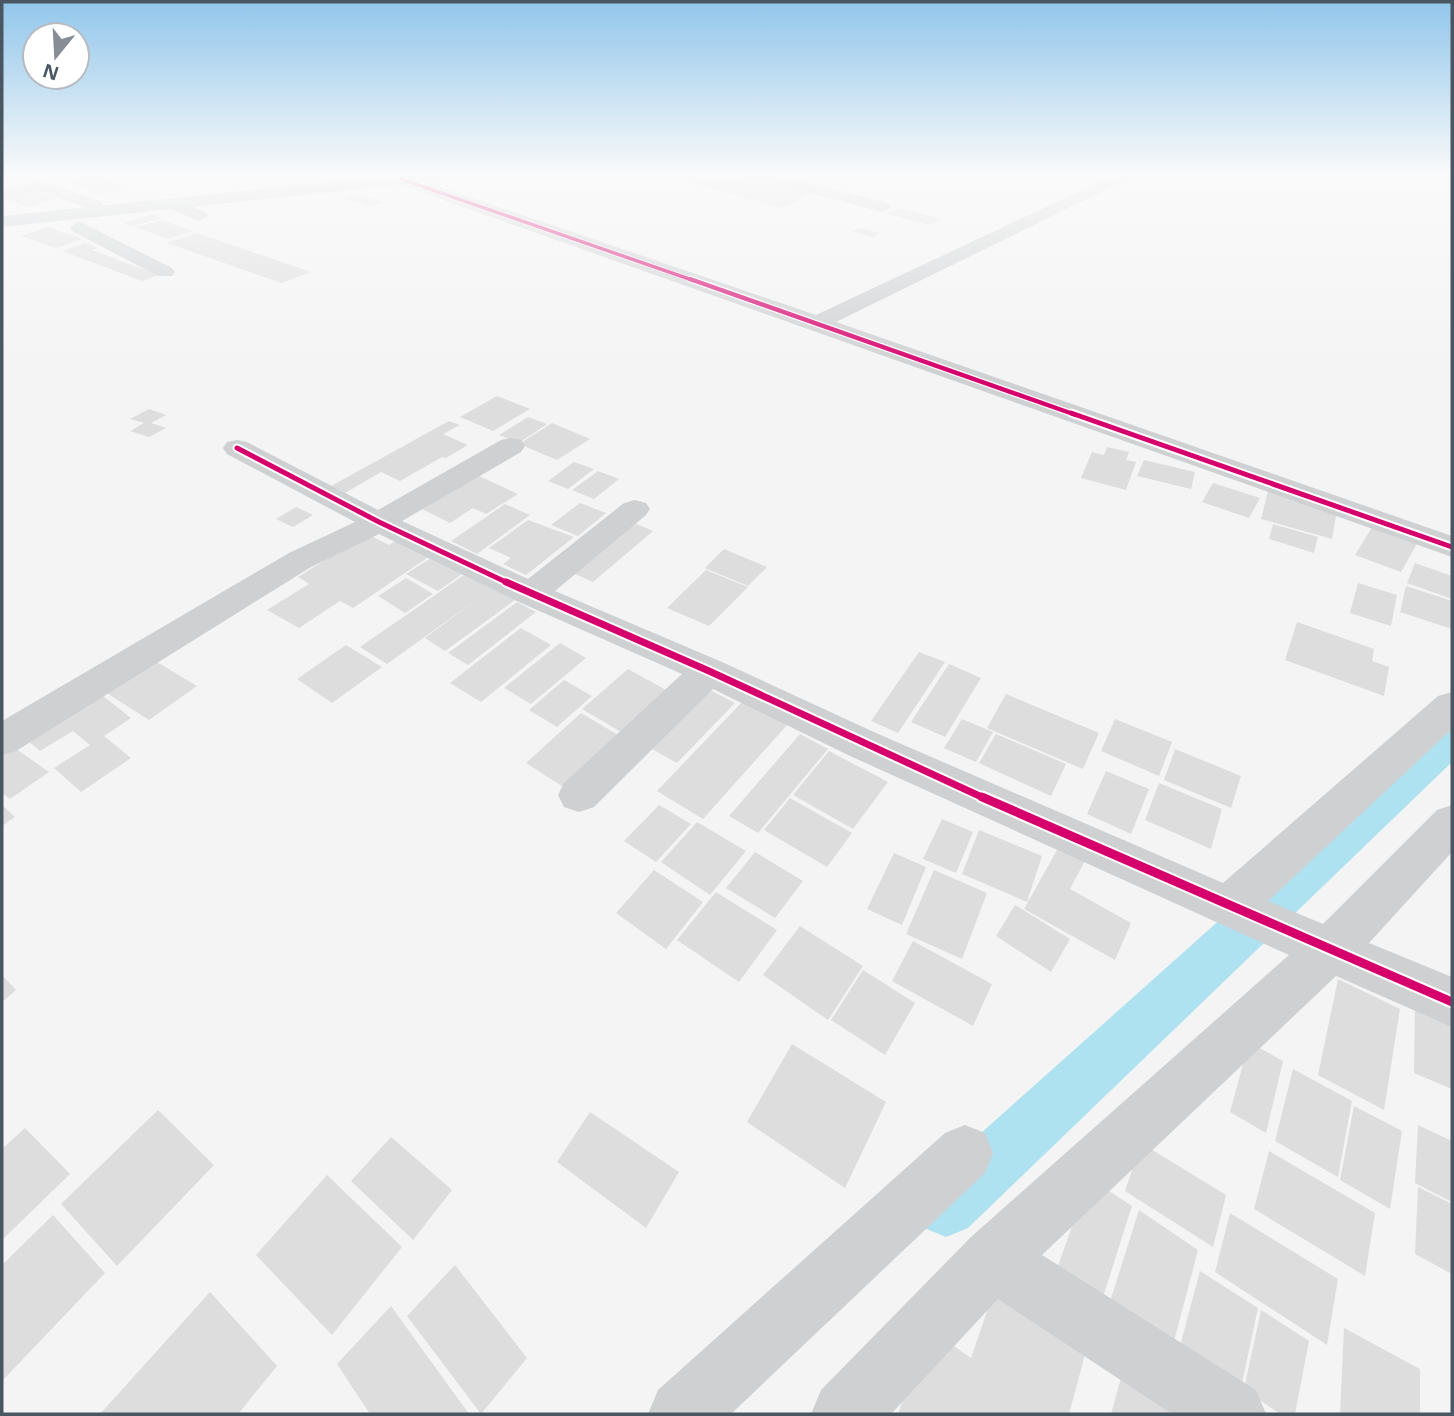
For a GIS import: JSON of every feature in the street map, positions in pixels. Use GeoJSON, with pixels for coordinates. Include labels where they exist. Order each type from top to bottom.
{"type":"FeatureCollection","features":[{"type":"Feature","properties":{"kind":"street"},"geometry":{"type":"LineString","coordinates":[[104,240],[165,272]]}},
{"type":"Feature","properties":{"kind":"street"},"geometry":{"type":"LineString","coordinates":[[580,240],[1452,547]]}},
{"type":"Feature","properties":{"kind":"street"},"geometry":{"type":"LineString","coordinates":[[817,323],[991,240]]}},
{"type":"Feature","properties":{"kind":"street"},"geometry":{"type":"LineString","coordinates":[[2,740],[300,560],[379,522],[511,446]]}},
{"type":"Feature","properties":{"kind":"street"},"geometry":{"type":"LineString","coordinates":[[237,448],[379,522],[531,594],[709,671],[862,744],[1235,910],[1452,1002]]}},
{"type":"Feature","properties":{"kind":"street"},"geometry":{"type":"LineString","coordinates":[[531,594],[635,509]]}},
{"type":"Feature","properties":{"kind":"street"},"geometry":{"type":"LineString","coordinates":[[579,796],[709,671]]}},
{"type":"Feature","properties":{"kind":"street"},"geometry":{"type":"LineString","coordinates":[[1235,910],[1452,706]]}},
{"type":"Feature","properties":{"kind":"street"},"geometry":{"type":"LineString","coordinates":[[845,1414],[993,1259],[1452,823]]}},
{"type":"Feature","properties":{"kind":"street"},"geometry":{"type":"LineString","coordinates":[[682,1414],[965,1153]]}},
{"type":"Feature","properties":{"kind":"street"},"geometry":{"type":"LineString","coordinates":[[993,1259],[1232,1414]]}},
{"type":"Feature","properties":{"kind":"building"},"geometry":{"type":"Polygon","coordinates":[[[33,240],[80,240],[56,248],[33,240]]]}},
{"type":"Feature","properties":{"kind":"building"},"geometry":{"type":"Polygon","coordinates":[[[176,240],[218,240],[311,272],[281,283],[167,243],[176,240]]]}},
{"type":"Feature","properties":{"kind":"building"},"geometry":{"type":"Polygon","coordinates":[[[85,243],[98,248],[92,250],[159,275],[142,281],[62,251],[85,243]]]}},
{"type":"Feature","properties":{"kind":"building"},"geometry":{"type":"Polygon","coordinates":[[[497,396],[530,409],[493,431],[460,417],[497,396]]]}},
{"type":"Feature","properties":{"kind":"building"},"geometry":{"type":"Polygon","coordinates":[[[149,409],[166,415],[151,423],[166,428],[149,437],[130,431],[144,423],[130,419],[149,409]]]}},
{"type":"Feature","properties":{"kind":"building"},"geometry":{"type":"Polygon","coordinates":[[[528,417],[547,424],[519,443],[499,435],[528,417]]]}},
{"type":"Feature","properties":{"kind":"building"},"geometry":{"type":"Polygon","coordinates":[[[449,421],[460,425],[443,434],[468,445],[446,458],[442,457],[400,481],[381,472],[345,493],[331,486],[449,421]]]}},
{"type":"Feature","properties":{"kind":"building"},"geometry":{"type":"Polygon","coordinates":[[[552,423],[590,439],[557,460],[519,444],[552,423]]]}},
{"type":"Feature","properties":{"kind":"building"},"geometry":{"type":"Polygon","coordinates":[[[1107,447],[1129,452],[1126,460],[1136,462],[1126,490],[1081,478],[1092,452],[1104,455],[1107,447]]]}},
{"type":"Feature","properties":{"kind":"building"},"geometry":{"type":"Polygon","coordinates":[[[1144,460],[1195,472],[1191,489],[1137,476],[1144,460]]]}},
{"type":"Feature","properties":{"kind":"building"},"geometry":{"type":"Polygon","coordinates":[[[574,462],[594,469],[568,489],[548,481],[574,462]]]}},
{"type":"Feature","properties":{"kind":"building"},"geometry":{"type":"Polygon","coordinates":[[[598,471],[619,479],[594,499],[572,490],[598,471]]]}},
{"type":"Feature","properties":{"kind":"building"},"geometry":{"type":"Polygon","coordinates":[[[470,472],[518,494],[486,514],[473,508],[450,523],[414,505],[470,472]]]}},
{"type":"Feature","properties":{"kind":"building"},"geometry":{"type":"Polygon","coordinates":[[[1213,483],[1260,498],[1249,518],[1202,502],[1213,483]]]}},
{"type":"Feature","properties":{"kind":"building"},"geometry":{"type":"Polygon","coordinates":[[[1268,491],[1337,510],[1332,539],[1261,519],[1268,491]]]}},
{"type":"Feature","properties":{"kind":"building"},"geometry":{"type":"Polygon","coordinates":[[[580,503],[606,513],[578,536],[551,525],[580,503]]]}},
{"type":"Feature","properties":{"kind":"building"},"geometry":{"type":"Polygon","coordinates":[[[505,504],[530,515],[477,554],[451,541],[505,504]]]}},
{"type":"Feature","properties":{"kind":"building"},"geometry":{"type":"Polygon","coordinates":[[[296,507],[313,515],[293,527],[276,519],[296,507]]]}},
{"type":"Feature","properties":{"kind":"building"},"geometry":{"type":"Polygon","coordinates":[[[625,519],[653,531],[593,582],[564,569],[625,519]]]}},
{"type":"Feature","properties":{"kind":"building"},"geometry":{"type":"Polygon","coordinates":[[[528,520],[574,537],[526,575],[503,564],[511,558],[489,548],[528,520]]]}},
{"type":"Feature","properties":{"kind":"building"},"geometry":{"type":"Polygon","coordinates":[[[1273,524],[1318,537],[1314,553],[1269,539],[1273,524]]]}},
{"type":"Feature","properties":{"kind":"building"},"geometry":{"type":"Polygon","coordinates":[[[1374,524],[1419,540],[1401,572],[1355,555],[1374,524]]]}},
{"type":"Feature","properties":{"kind":"building"},"geometry":{"type":"Polygon","coordinates":[[[367,534],[389,545],[397,540],[430,556],[353,608],[340,601],[299,628],[267,610],[309,584],[298,577],[367,534]]]}},
{"type":"Feature","properties":{"kind":"building"},"geometry":{"type":"Polygon","coordinates":[[[724,549],[767,567],[748,586],[705,568],[724,549]]]}},
{"type":"Feature","properties":{"kind":"building"},"geometry":{"type":"Polygon","coordinates":[[[434,556],[465,572],[438,591],[406,574],[434,556]]]}},
{"type":"Feature","properties":{"kind":"building"},"geometry":{"type":"Polygon","coordinates":[[[1415,563],[1452,576],[1452,599],[1407,583],[1415,563]]]}},
{"type":"Feature","properties":{"kind":"building"},"geometry":{"type":"Polygon","coordinates":[[[706,570],[748,587],[709,626],[667,608],[706,570]]]}},
{"type":"Feature","properties":{"kind":"building"},"geometry":{"type":"Polygon","coordinates":[[[464,575],[515,600],[445,651],[425,638],[479,598],[387,664],[360,647],[464,575]]]}},
{"type":"Feature","properties":{"kind":"building"},"geometry":{"type":"Polygon","coordinates":[[[406,578],[433,594],[405,613],[378,596],[406,578]]]}},
{"type":"Feature","properties":{"kind":"building"},"geometry":{"type":"Polygon","coordinates":[[[1358,583],[1397,595],[1391,626],[1350,613],[1358,583]]]}},
{"type":"Feature","properties":{"kind":"building"},"geometry":{"type":"Polygon","coordinates":[[[1406,586],[1452,601],[1452,629],[1400,612],[1406,586]]]}},
{"type":"Feature","properties":{"kind":"building"},"geometry":{"type":"Polygon","coordinates":[[[517,602],[536,612],[468,665],[448,653],[517,602]]]}},
{"type":"Feature","properties":{"kind":"building"},"geometry":{"type":"Polygon","coordinates":[[[1297,622],[1374,649],[1372,661],[1389,667],[1384,696],[1285,660],[1297,622]]]}},
{"type":"Feature","properties":{"kind":"building"},"geometry":{"type":"Polygon","coordinates":[[[521,628],[551,645],[481,702],[450,683],[521,628]]]}},
{"type":"Feature","properties":{"kind":"building"},"geometry":{"type":"Polygon","coordinates":[[[560,643],[586,658],[531,704],[504,688],[560,643]]]}},
{"type":"Feature","properties":{"kind":"building"},"geometry":{"type":"Polygon","coordinates":[[[346,645],[382,667],[332,703],[297,679],[346,645]]]}},
{"type":"Feature","properties":{"kind":"building"},"geometry":{"type":"Polygon","coordinates":[[[919,652],[945,662],[898,733],[871,721],[919,652]]]}},
{"type":"Feature","properties":{"kind":"building"},"geometry":{"type":"Polygon","coordinates":[[[150,658],[197,686],[149,720],[102,690],[150,658]]]}},
{"type":"Feature","properties":{"kind":"building"},"geometry":{"type":"Polygon","coordinates":[[[949,664],[981,678],[945,737],[911,722],[949,664]]]}},
{"type":"Feature","properties":{"kind":"building"},"geometry":{"type":"Polygon","coordinates":[[[628,669],[666,690],[621,732],[582,709],[628,669]]]}},
{"type":"Feature","properties":{"kind":"building"},"geometry":{"type":"Polygon","coordinates":[[[564,680],[592,696],[557,727],[529,710],[564,680]]]}},
{"type":"Feature","properties":{"kind":"building"},"geometry":{"type":"Polygon","coordinates":[[[700,685],[735,703],[677,763],[641,743],[700,685]]]}},
{"type":"Feature","properties":{"kind":"building"},"geometry":{"type":"Polygon","coordinates":[[[93,688],[131,718],[104,736],[131,758],[81,792],[54,768],[90,745],[73,731],[40,751],[19,733],[93,688]]]}},
{"type":"Feature","properties":{"kind":"building"},"geometry":{"type":"Polygon","coordinates":[[[1006,694],[1099,733],[1083,769],[987,728],[1006,694]]]}},
{"type":"Feature","properties":{"kind":"building"},"geometry":{"type":"Polygon","coordinates":[[[744,700],[788,724],[703,819],[657,791],[744,700]]]}},
{"type":"Feature","properties":{"kind":"building"},"geometry":{"type":"Polygon","coordinates":[[[581,713],[620,736],[565,788],[526,763],[581,713]]]}},
{"type":"Feature","properties":{"kind":"building"},"geometry":{"type":"Polygon","coordinates":[[[962,719],[993,732],[976,762],[944,748],[962,719]]]}},
{"type":"Feature","properties":{"kind":"building"},"geometry":{"type":"Polygon","coordinates":[[[1115,719],[1172,742],[1159,776],[1101,751],[1115,719]]]}},
{"type":"Feature","properties":{"kind":"building"},"geometry":{"type":"Polygon","coordinates":[[[800,734],[828,749],[758,833],[729,816],[800,734]]]}},
{"type":"Feature","properties":{"kind":"building"},"geometry":{"type":"Polygon","coordinates":[[[996,734],[1066,764],[1051,796],[979,763],[996,734]]]}},
{"type":"Feature","properties":{"kind":"building"},"geometry":{"type":"Polygon","coordinates":[[[12,746],[49,772],[10,799],[2,793],[2,753],[12,746]]]}},
{"type":"Feature","properties":{"kind":"building"},"geometry":{"type":"Polygon","coordinates":[[[1175,749],[1241,776],[1231,808],[1164,780],[1175,749]]]}},
{"type":"Feature","properties":{"kind":"building"},"geometry":{"type":"Polygon","coordinates":[[[829,751],[888,782],[853,829],[793,795],[829,751]]]}},
{"type":"Feature","properties":{"kind":"building"},"geometry":{"type":"Polygon","coordinates":[[[1106,771],[1149,789],[1131,834],[1087,814],[1106,771]]]}},
{"type":"Feature","properties":{"kind":"building"},"geometry":{"type":"Polygon","coordinates":[[[1159,783],[1222,809],[1211,849],[1145,820],[1159,783]]]}},
{"type":"Feature","properties":{"kind":"building"},"geometry":{"type":"Polygon","coordinates":[[[790,798],[852,833],[827,867],[764,830],[790,798]]]}},
{"type":"Feature","properties":{"kind":"building"},"geometry":{"type":"Polygon","coordinates":[[[2,805],[15,817],[2,826],[2,805]]]}},
{"type":"Feature","properties":{"kind":"building"},"geometry":{"type":"Polygon","coordinates":[[[659,805],[691,824],[656,862],[624,841],[659,805]]]}},
{"type":"Feature","properties":{"kind":"building"},"geometry":{"type":"Polygon","coordinates":[[[942,819],[973,832],[956,873],[923,859],[942,819]]]}},
{"type":"Feature","properties":{"kind":"building"},"geometry":{"type":"Polygon","coordinates":[[[697,822],[746,851],[710,895],[661,862],[697,822]]]}},
{"type":"Feature","properties":{"kind":"building"},"geometry":{"type":"Polygon","coordinates":[[[979,830],[1042,856],[1027,902],[962,874],[979,830]]]}},
{"type":"Feature","properties":{"kind":"building"},"geometry":{"type":"Polygon","coordinates":[[[1061,843],[1087,857],[1070,889],[1131,923],[1115,960],[1024,909],[1061,843]]]}},
{"type":"Feature","properties":{"kind":"building"},"geometry":{"type":"Polygon","coordinates":[[[755,852],[803,881],[775,918],[726,888],[755,852]]]}},
{"type":"Feature","properties":{"kind":"building"},"geometry":{"type":"Polygon","coordinates":[[[894,853],[926,867],[902,925],[867,909],[894,853]]]}},
{"type":"Feature","properties":{"kind":"building"},"geometry":{"type":"Polygon","coordinates":[[[654,870],[703,902],[666,949],[616,913],[654,870]]]}},
{"type":"Feature","properties":{"kind":"building"},"geometry":{"type":"Polygon","coordinates":[[[934,870],[987,893],[962,959],[906,934],[934,870]]]}},
{"type":"Feature","properties":{"kind":"building"},"geometry":{"type":"Polygon","coordinates":[[[716,892],[777,930],[739,982],[677,940],[716,892]]]}},
{"type":"Feature","properties":{"kind":"building"},"geometry":{"type":"Polygon","coordinates":[[[1015,905],[1070,939],[1051,972],[996,936],[1015,905]]]}},
{"type":"Feature","properties":{"kind":"building"},"geometry":{"type":"Polygon","coordinates":[[[800,926],[863,966],[828,1020],[763,975],[800,926]]]}},
{"type":"Feature","properties":{"kind":"building"},"geometry":{"type":"Polygon","coordinates":[[[913,941],[992,984],[973,1026],[892,981],[913,941]]]}},
{"type":"Feature","properties":{"kind":"building"},"geometry":{"type":"Polygon","coordinates":[[[863,970],[915,1003],[885,1055],[831,1020],[863,970]]]}},
{"type":"Feature","properties":{"kind":"building"},"geometry":{"type":"Polygon","coordinates":[[[2,975],[16,990],[2,1002],[2,975]]]}},
{"type":"Feature","properties":{"kind":"building"},"geometry":{"type":"Polygon","coordinates":[[[1338,979],[1400,1009],[1384,1110],[1318,1075],[1338,979]]]}},
{"type":"Feature","properties":{"kind":"building"},"geometry":{"type":"Polygon","coordinates":[[[1415,1005],[1452,1021],[1452,1089],[1414,1073],[1415,1005]]]}},
{"type":"Feature","properties":{"kind":"building"},"geometry":{"type":"Polygon","coordinates":[[[1249,1042],[1283,1061],[1266,1133],[1230,1112],[1249,1042]]]}},
{"type":"Feature","properties":{"kind":"building"},"geometry":{"type":"Polygon","coordinates":[[[792,1044],[886,1102],[845,1188],[747,1122],[792,1044]]]}},
{"type":"Feature","properties":{"kind":"building"},"geometry":{"type":"Polygon","coordinates":[[[1293,1069],[1352,1101],[1338,1177],[1275,1141],[1293,1069]]]}},
{"type":"Feature","properties":{"kind":"building"},"geometry":{"type":"Polygon","coordinates":[[[1354,1106],[1402,1131],[1390,1209],[1340,1180],[1354,1106]]]}},
{"type":"Feature","properties":{"kind":"building"},"geometry":{"type":"Polygon","coordinates":[[[158,1110],[214,1165],[117,1266],[61,1204],[158,1110]]]}},
{"type":"Feature","properties":{"kind":"building"},"geometry":{"type":"Polygon","coordinates":[[[590,1112],[679,1172],[646,1228],[557,1162],[590,1112]]]}},
{"type":"Feature","properties":{"kind":"building"},"geometry":{"type":"Polygon","coordinates":[[[1418,1125],[1452,1141],[1452,1202],[1415,1183],[1418,1125]]]}},
{"type":"Feature","properties":{"kind":"building"},"geometry":{"type":"Polygon","coordinates":[[[25,1128],[70,1174],[2,1240],[2,1149],[25,1128]]]}},
{"type":"Feature","properties":{"kind":"building"},"geometry":{"type":"Polygon","coordinates":[[[391,1137],[452,1190],[413,1240],[351,1181],[391,1137]]]}},
{"type":"Feature","properties":{"kind":"building"},"geometry":{"type":"Polygon","coordinates":[[[1141,1143],[1226,1195],[1213,1247],[1125,1191],[1141,1143]]]}},
{"type":"Feature","properties":{"kind":"building"},"geometry":{"type":"Polygon","coordinates":[[[1269,1151],[1375,1213],[1365,1276],[1254,1209],[1269,1151]]]}},
{"type":"Feature","properties":{"kind":"building"},"geometry":{"type":"Polygon","coordinates":[[[327,1175],[402,1247],[332,1335],[256,1255],[327,1175]]]}},
{"type":"Feature","properties":{"kind":"building"},"geometry":{"type":"Polygon","coordinates":[[[1089,1178],[1132,1206],[1103,1297],[1058,1266],[1089,1178]]]}},
{"type":"Feature","properties":{"kind":"building"},"geometry":{"type":"Polygon","coordinates":[[[1418,1187],[1452,1204],[1452,1274],[1415,1254],[1418,1187]]]}},
{"type":"Feature","properties":{"kind":"building"},"geometry":{"type":"Polygon","coordinates":[[[1139,1210],[1198,1250],[1172,1349],[1109,1305],[1139,1210]]]}},
{"type":"Feature","properties":{"kind":"building"},"geometry":{"type":"Polygon","coordinates":[[[1230,1213],[1338,1279],[1327,1345],[1215,1272],[1230,1213]]]}},
{"type":"Feature","properties":{"kind":"building"},"geometry":{"type":"Polygon","coordinates":[[[53,1215],[105,1273],[2,1381],[2,1265],[53,1215]]]}},
{"type":"Feature","properties":{"kind":"building"},"geometry":{"type":"Polygon","coordinates":[[[455,1265],[527,1358],[481,1414],[407,1316],[455,1265]]]}},
{"type":"Feature","properties":{"kind":"building"},"geometry":{"type":"Polygon","coordinates":[[[1200,1271],[1258,1308],[1241,1388],[1180,1346],[1200,1271]]]}},
{"type":"Feature","properties":{"kind":"building"},"geometry":{"type":"Polygon","coordinates":[[[994,1291],[1086,1351],[1069,1414],[898,1414],[929,1329],[971,1358],[994,1291]]]}},
{"type":"Feature","properties":{"kind":"building"},"geometry":{"type":"Polygon","coordinates":[[[210,1292],[277,1366],[238,1414],[100,1414],[210,1292]]]}},
{"type":"Feature","properties":{"kind":"building"},"geometry":{"type":"Polygon","coordinates":[[[391,1306],[469,1414],[370,1414],[337,1364],[391,1306]]]}},
{"type":"Feature","properties":{"kind":"building"},"geometry":{"type":"Polygon","coordinates":[[[1261,1310],[1309,1341],[1295,1414],[1280,1414],[1244,1389],[1261,1310]]]}},
{"type":"Feature","properties":{"kind":"building"},"geometry":{"type":"Polygon","coordinates":[[[1344,1328],[1420,1369],[1420,1414],[1340,1414],[1344,1328]]]}},
{"type":"Feature","properties":{"kind":"building"},"geometry":{"type":"Polygon","coordinates":[[[1122,1374],[1179,1411],[1178,1414],[1111,1414],[1122,1374]]]}},
{"type":"Feature","properties":{"kind":"waterway"},"geometry":{"type":"LineString","coordinates":[[946,1206],[1452,737]]}},
{"type":"Feature","properties":{"kind":"cycle path"},"geometry":{"type":"LineString","coordinates":[[577,240],[1452,547]]}},
{"type":"Feature","properties":{"kind":"cycle path"},"geometry":{"type":"LineString","coordinates":[[237,448],[379,522],[531,594],[709,671],[862,744],[1229,907],[1452,1002]]}}]}
